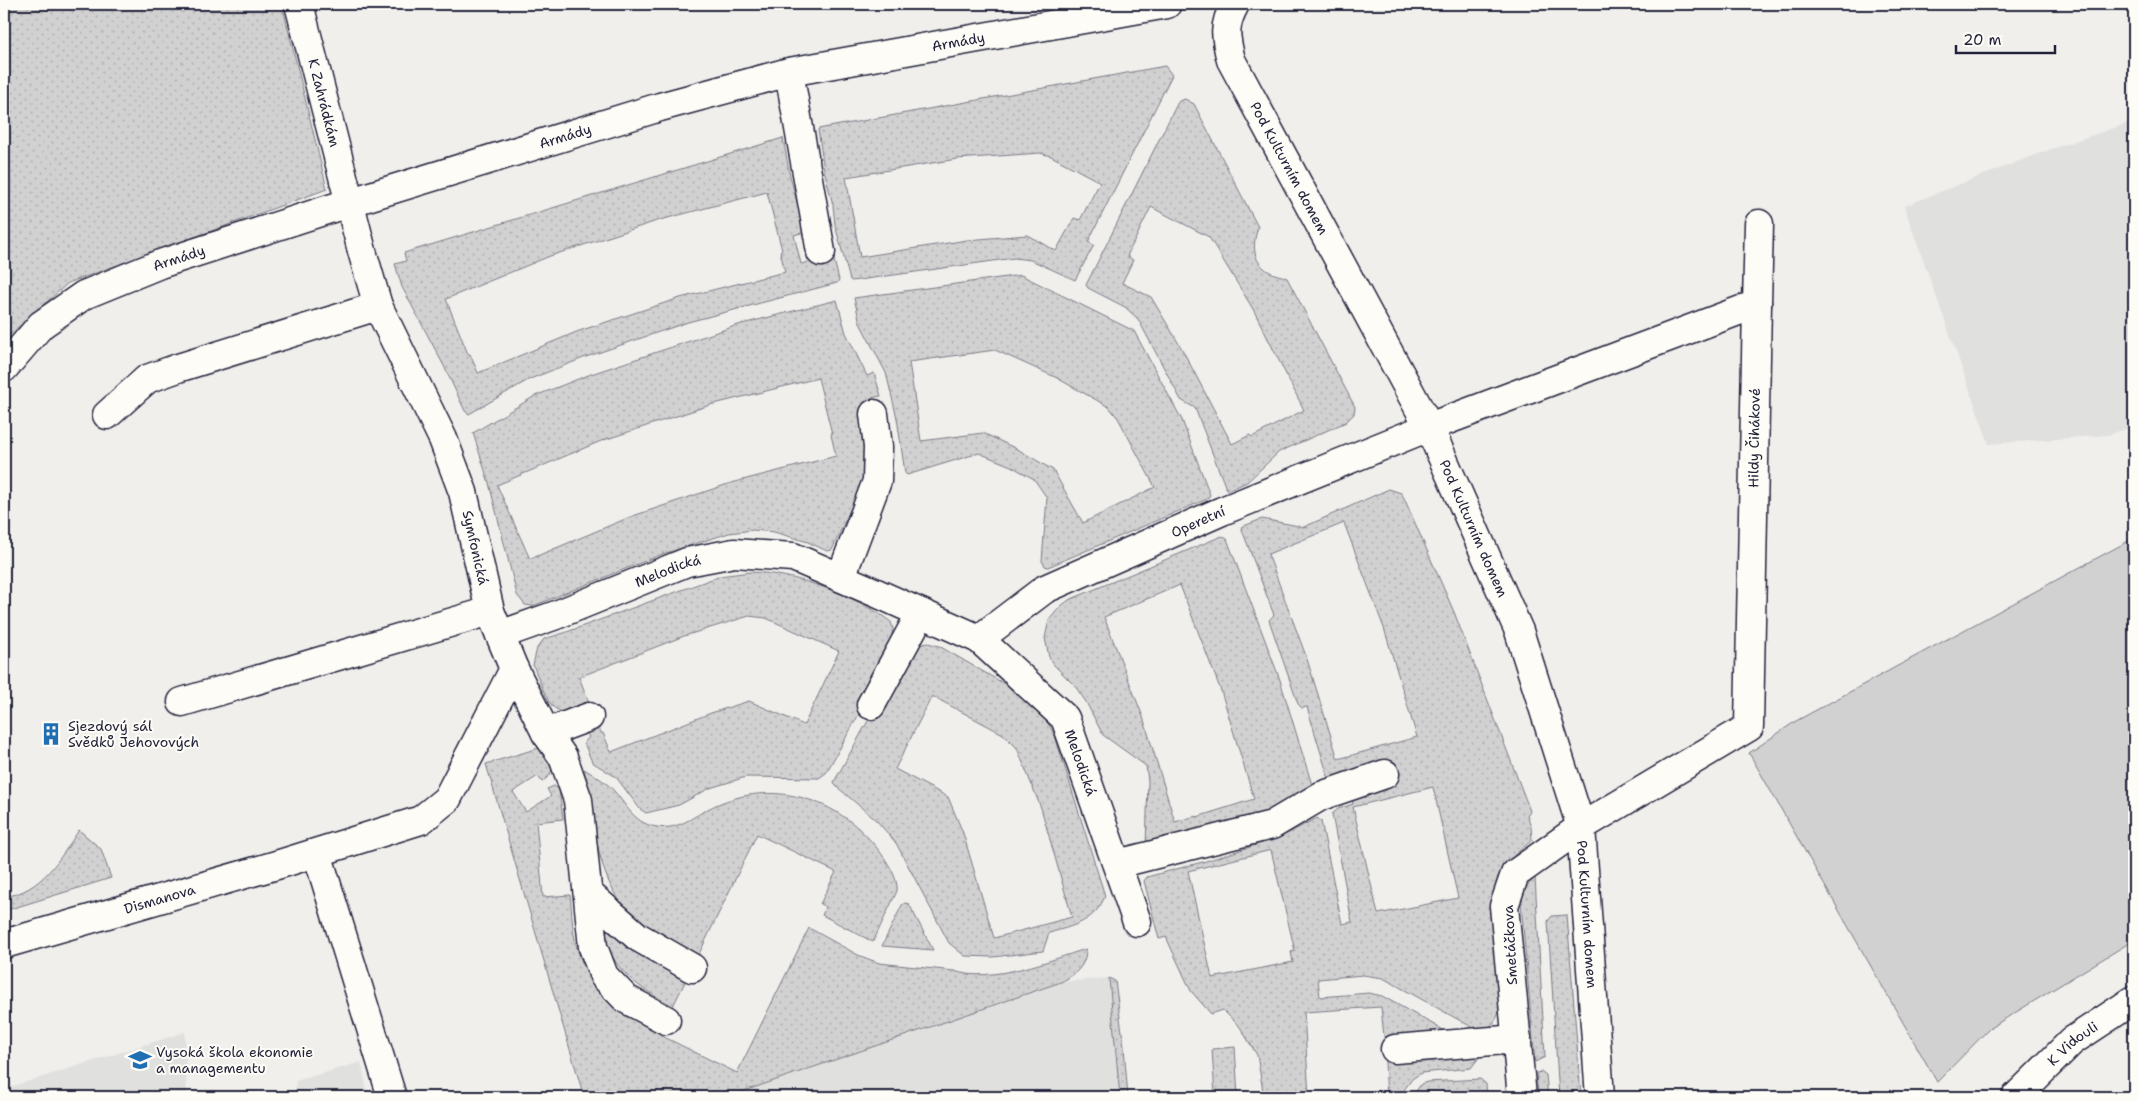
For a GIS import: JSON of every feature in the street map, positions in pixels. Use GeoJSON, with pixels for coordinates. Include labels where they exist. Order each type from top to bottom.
{"type":"FeatureCollection","features":[{"type":"Feature","properties":{"kind":"street","name":"K Zahrádkám"},"geometry":{"type":"LineString","coordinates":[[299,4],[351,202]]}},
{"type":"Feature","properties":{"kind":"street","name":"Armády"},"geometry":{"type":"LineString","coordinates":[[4,368],[41,325],[84,295],[160,264],[351,202],[660,107],[789,72],[1168,4]]}},
{"type":"Feature","properties":{"kind":"street","name":"Pod Kulturním domem"},"geometry":{"type":"LineString","coordinates":[[1235,4],[1228,17],[1226,28],[1226,39],[1231,60],[1429,427],[1519,631],[1581,827],[1600,1097]]}},
{"type":"Feature","properties":{"kind":"street"},"geometry":{"type":"LineString","coordinates":[[789,72],[821,252]]}},
{"type":"Feature","properties":{"kind":"street","name":"Symfonická"},"geometry":{"type":"LineString","coordinates":[[351,202],[362,251],[378,306],[443,439],[463,492],[495,623],[514,669],[546,733],[563,757],[578,800],[593,947],[604,976],[626,1000],[666,1020]]}},
{"type":"Feature","properties":{"kind":"street"},"geometry":{"type":"LineString","coordinates":[[1429,427],[1757,304],[1759,224]]}},
{"type":"Feature","properties":{"kind":"street","name":"Hildy Čihákové"},"geometry":{"type":"LineString","coordinates":[[1581,827],[1749,726],[1757,304]]}},
{"type":"Feature","properties":{"kind":"street"},"geometry":{"type":"LineString","coordinates":[[107,415],[147,379],[378,306]]}},
{"type":"Feature","properties":{"kind":"street"},"geometry":{"type":"LineString","coordinates":[[841,577],[877,481],[878,446],[874,414]]}},
{"type":"Feature","properties":{"kind":"street","name":"Operetní"},"geometry":{"type":"LineString","coordinates":[[979,639],[1045,589],[1222,511],[1429,427]]}},
{"type":"Feature","properties":{"kind":"street","name":"Melodická"},"geometry":{"type":"LineString","coordinates":[[182,702],[467,616],[495,623],[542,621],[687,562],[734,553],[793,557],[979,639],[1065,718],[1137,922]]}},
{"type":"Feature","properties":{"kind":"street"},"geometry":{"type":"LineString","coordinates":[[871,705],[921,613]]}},
{"type":"Feature","properties":{"kind":"street","name":"Dismanova"},"geometry":{"type":"LineString","coordinates":[[4,944],[317,853],[422,820],[447,799],[514,669]]}},
{"type":"Feature","properties":{"kind":"street"},"geometry":{"type":"LineString","coordinates":[[546,733],[588,717]]}},
{"type":"Feature","properties":{"kind":"street"},"geometry":{"type":"LineString","coordinates":[[1117,864],[1272,825],[1321,796],[1385,774]]}},
{"type":"Feature","properties":{"kind":"street","name":"Smetáčkova"},"geometry":{"type":"LineString","coordinates":[[1522,1097],[1504,906],[1515,874],[1581,827]]}},
{"type":"Feature","properties":{"kind":"street"},"geometry":{"type":"LineString","coordinates":[[317,853],[392,1097]]}},
{"type":"Feature","properties":{"kind":"street"},"geometry":{"type":"LineString","coordinates":[[589,894],[638,937],[692,968]]}},
{"type":"Feature","properties":{"kind":"street","name":"K Vidouli"},"geometry":{"type":"LineString","coordinates":[[2016,1097],[2072,1041],[2134,1000]]}},
{"type":"Feature","properties":{"kind":"street"},"geometry":{"type":"LineString","coordinates":[[1395,1049],[1517,1039]]}},
{"type":"Feature","properties":{"kind":"shaded area"},"geometry":{"type":"Polygon","coordinates":[[[4,4],[282,4],[327,189],[68,283],[4,340],[4,4]]]}},
{"type":"Feature","properties":{"kind":"shaded area"},"geometry":{"type":"Polygon","coordinates":[[[1165,66],[1172,75],[1088,242],[1094,245],[1075,280],[1031,260],[1014,258],[850,280],[835,225],[833,205],[824,170],[818,129],[1165,66]],[[1040,153],[957,159],[846,177],[860,257],[967,240],[1027,235],[1056,251],[1074,218],[1080,220],[1100,182],[1051,156],[1040,153]]]}},
{"type":"Feature","properties":{"kind":"shaded area"},"geometry":{"type":"Polygon","coordinates":[[[1185,99],[1194,104],[1258,227],[1254,245],[1259,262],[1262,267],[1270,272],[1287,278],[1355,407],[1354,414],[1346,422],[1279,452],[1247,482],[1227,491],[1195,408],[1181,400],[1138,319],[1125,307],[1088,288],[1086,285],[1179,101],[1185,99]],[[1151,207],[1127,256],[1133,260],[1122,283],[1151,297],[1182,349],[1232,444],[1250,435],[1252,437],[1304,410],[1253,309],[1209,237],[1151,207]]]}},
{"type":"Feature","properties":{"kind":"shaded area"},"geometry":{"type":"Polygon","coordinates":[[[2134,121],[2134,426],[2108,435],[1989,444],[1904,206],[2040,153],[2134,121]]]}},
{"type":"Feature","properties":{"kind":"shaded area"},"geometry":{"type":"Polygon","coordinates":[[[783,138],[790,176],[805,232],[794,235],[801,264],[833,256],[839,280],[837,283],[688,322],[586,357],[530,379],[469,414],[465,411],[444,366],[402,287],[395,264],[406,261],[404,253],[783,138]],[[767,192],[660,220],[550,256],[446,299],[468,354],[470,354],[478,373],[579,331],[680,298],[785,272],[780,251],[782,250],[767,192]]]}},
{"type":"Feature","properties":{"kind":"shaded area"},"geometry":{"type":"Polygon","coordinates":[[[1021,275],[1134,331],[1182,420],[1210,495],[1207,499],[1048,567],[1045,566],[1042,561],[1047,498],[1034,479],[1011,466],[979,453],[907,475],[905,473],[897,418],[886,373],[860,323],[854,298],[1021,275]],[[995,350],[909,362],[921,441],[983,433],[1019,450],[1053,470],[1083,523],[1155,487],[1118,418],[1109,407],[1055,377],[995,350]]]}},
{"type":"Feature","properties":{"kind":"shaded area"},"geometry":{"type":"Polygon","coordinates":[[[837,300],[846,333],[867,376],[874,373],[881,396],[871,398],[865,477],[832,550],[827,551],[808,542],[774,532],[753,530],[729,533],[660,555],[533,606],[525,605],[517,595],[489,483],[473,433],[535,396],[591,374],[738,325],[837,300]],[[818,378],[710,405],[601,441],[497,485],[530,559],[630,517],[731,483],[836,456],[818,378]]]}},
{"type":"Feature","properties":{"kind":"shaded area"},"geometry":{"type":"Polygon","coordinates":[[[1389,489],[1401,493],[1454,612],[1530,811],[1527,815],[1531,826],[1532,840],[1504,866],[1498,877],[1495,890],[1493,922],[1500,1008],[1496,1020],[1491,1026],[1479,1031],[1383,978],[1363,975],[1318,979],[1320,997],[1369,993],[1382,996],[1447,1032],[1384,1037],[1381,1007],[1304,1012],[1309,1097],[1264,1097],[1257,1055],[1240,1027],[1223,1010],[1211,1014],[1191,991],[1166,937],[1159,939],[1144,881],[1147,877],[1206,861],[1281,837],[1317,818],[1321,821],[1342,924],[1352,922],[1332,814],[1338,809],[1353,804],[1350,794],[1397,782],[1392,766],[1330,783],[1307,707],[1302,708],[1298,704],[1269,620],[1274,615],[1241,527],[1262,519],[1304,527],[1389,489]],[[1344,523],[1268,554],[1306,656],[1338,759],[1417,737],[1384,628],[1344,523]],[[1433,787],[1353,807],[1378,914],[1458,898],[1433,787]],[[1271,850],[1188,871],[1212,978],[1293,962],[1291,952],[1295,951],[1271,850]]]}},
{"type":"Feature","properties":{"kind":"shaded area"},"geometry":{"type":"Polygon","coordinates":[[[1222,536],[1227,539],[1280,680],[1312,785],[1268,814],[1146,847],[1148,781],[1146,766],[1103,735],[1086,702],[1075,686],[1052,663],[1049,657],[1045,638],[1049,620],[1069,600],[1222,536]],[[1180,585],[1104,617],[1143,717],[1175,822],[1254,799],[1221,691],[1180,585]]]}},
{"type":"Feature","properties":{"kind":"shaded area"},"geometry":{"type":"Polygon","coordinates":[[[2134,538],[2134,940],[1990,1028],[1937,1082],[1749,753],[1796,721],[2134,538]]]}},
{"type":"Feature","properties":{"kind":"shaded area"},"geometry":{"type":"Polygon","coordinates":[[[750,572],[767,573],[824,587],[860,603],[891,622],[893,629],[891,640],[871,679],[858,716],[826,773],[819,778],[746,777],[710,788],[679,805],[646,813],[640,809],[616,777],[592,762],[584,743],[589,737],[574,714],[564,714],[553,707],[547,699],[533,665],[537,648],[544,639],[720,576],[750,572]],[[749,616],[684,636],[579,677],[601,733],[603,733],[611,752],[711,713],[749,701],[804,725],[839,651],[766,618],[749,616]]]}},
{"type":"Feature","properties":{"kind":"shaded area"},"geometry":{"type":"Polygon","coordinates":[[[928,643],[939,646],[1032,700],[1055,736],[1105,896],[1095,912],[1082,922],[1049,933],[1043,951],[993,957],[965,956],[949,943],[896,843],[877,821],[836,786],[834,782],[869,719],[892,691],[917,645],[928,643]],[[932,696],[895,769],[948,797],[963,833],[994,938],[1072,917],[1041,808],[1017,748],[1003,734],[932,696]]]}},
{"type":"Feature","properties":{"kind":"shaded area"},"geometry":{"type":"Polygon","coordinates":[[[539,748],[552,769],[550,775],[542,782],[538,776],[513,792],[526,812],[551,796],[547,789],[554,786],[559,789],[563,819],[536,822],[543,897],[570,895],[576,944],[588,974],[608,998],[632,1017],[661,1032],[660,1035],[737,1073],[809,928],[858,955],[879,963],[969,974],[1003,973],[1086,949],[1084,960],[1075,973],[1061,982],[727,1097],[584,1097],[486,764],[539,748]]]}},
{"type":"Feature","properties":{"kind":"shaded area"},"geometry":{"type":"Polygon","coordinates":[[[584,769],[607,784],[640,821],[657,827],[665,828],[681,824],[716,805],[758,794],[800,797],[838,813],[856,826],[871,841],[892,871],[897,885],[897,891],[873,942],[822,915],[826,907],[820,904],[836,872],[757,834],[697,958],[655,936],[626,910],[614,893],[606,874],[595,834],[584,769]]]}},
{"type":"Feature","properties":{"kind":"shaded area"},"geometry":{"type":"Polygon","coordinates":[[[79,830],[101,849],[111,878],[4,911],[4,897],[17,894],[39,881],[56,863],[79,830]]]}},
{"type":"Feature","properties":{"kind":"shaded area"},"geometry":{"type":"Polygon","coordinates":[[[1535,877],[1545,1057],[1535,1062],[1521,903],[1525,888],[1535,877]]]}},
{"type":"Feature","properties":{"kind":"shaded area"},"geometry":{"type":"Polygon","coordinates":[[[905,903],[909,904],[933,950],[882,946],[902,905],[905,903]]]}},
{"type":"Feature","properties":{"kind":"shaded area"},"geometry":{"type":"Polygon","coordinates":[[[1567,915],[1581,1097],[1559,1097],[1548,921],[1552,916],[1567,915]]]}},
{"type":"Feature","properties":{"kind":"shaded area"},"geometry":{"type":"Polygon","coordinates":[[[606,929],[627,946],[686,980],[673,1006],[628,977],[613,957],[607,944],[603,930],[606,929]]]}},
{"type":"Feature","properties":{"kind":"shaded area"},"geometry":{"type":"Polygon","coordinates":[[[1109,978],[1120,1097],[727,1097],[1061,982],[1109,978]]]}},
{"type":"Feature","properties":{"kind":"shaded area"},"geometry":{"type":"Polygon","coordinates":[[[1109,978],[1115,981],[1124,1047],[1128,1097],[1120,1097],[1109,978]]]}},
{"type":"Feature","properties":{"kind":"shaded area","name":"Vysoká škola ekonomie a managementu"},"geometry":{"type":"Polygon","coordinates":[[[185,1032],[187,1097],[4,1097],[4,1089],[185,1032]]]}},
{"type":"Feature","properties":{"kind":"shaded area"},"geometry":{"type":"Polygon","coordinates":[[[1235,1047],[1238,1097],[1215,1097],[1212,1049],[1235,1047]]]}},
{"type":"Feature","properties":{"kind":"shaded area"},"geometry":{"type":"Polygon","coordinates":[[[1480,1056],[1471,1068],[1421,1073],[1412,1079],[1399,1097],[1387,1097],[1385,1062],[1480,1056]]]}},
{"type":"Feature","properties":{"kind":"shaded area","name":"Vysoká škola ekonomie a managementu"},"geometry":{"type":"Polygon","coordinates":[[[361,1062],[368,1097],[295,1097],[296,1081],[361,1062]]]}},
{"type":"Feature","properties":{"kind":"shaded area"},"geometry":{"type":"Polygon","coordinates":[[[1542,1072],[1546,1075],[1548,1097],[1538,1097],[1536,1073],[1542,1072]]]}},
{"type":"Feature","properties":{"kind":"shaded area"},"geometry":{"type":"Polygon","coordinates":[[[1480,1079],[1486,1084],[1487,1097],[1412,1097],[1421,1084],[1427,1082],[1480,1079]]]}},
{"type":"Feature","properties":{"kind":"place","name":"Sjezdový sál Svědků Jehovových"},"geometry":{"type":"Point","coordinates":[51,734]}},
{"type":"Feature","properties":{"kind":"place","name":"Vysoká škola ekonomie a managementu"},"geometry":{"type":"Point","coordinates":[140,1060]}}]}
